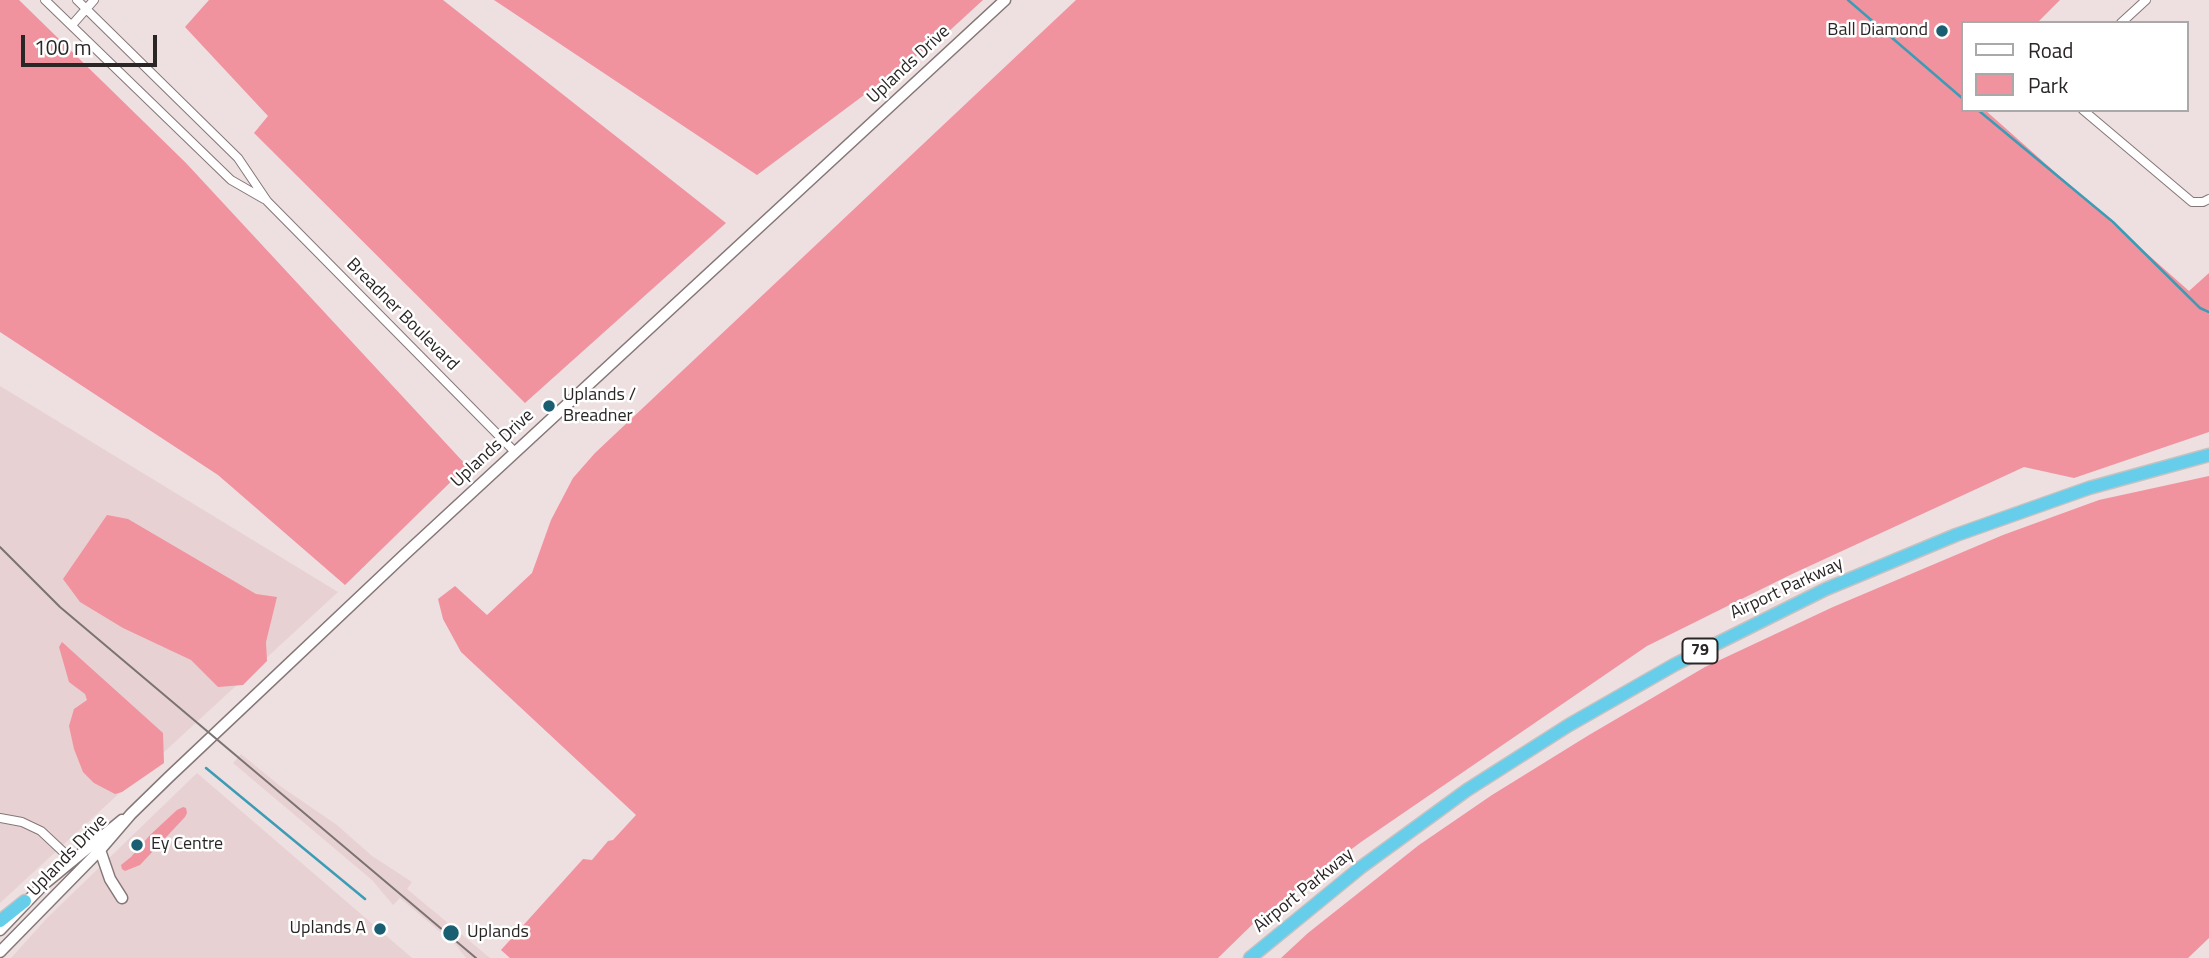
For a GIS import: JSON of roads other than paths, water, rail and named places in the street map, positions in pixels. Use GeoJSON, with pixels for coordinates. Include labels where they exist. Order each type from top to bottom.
{"type":"FeatureCollection","features":[{"type":"Feature","properties":{"kind":"highway","name":"Airport Parkway"},"geometry":{"type":"LineString","coordinates":[[1250,958],[1360,868],[1467,790],[1569,725],[1684,659],[1826,589],[1956,535],[2090,488],[2209,455]]}},
{"type":"Feature","properties":{"kind":"highway"},"geometry":{"type":"LineString","coordinates":[[0,921],[25,901]]}},
{"type":"Feature","properties":{"kind":"main road","name":"Uplands Drive"},"geometry":{"type":"LineString","coordinates":[[0,952],[100,850],[131,814],[515,452],[1005,0]]}},
{"type":"Feature","properties":{"kind":"main road","name":"Uplands Drive"},"geometry":{"type":"LineString","coordinates":[[0,930],[25,901],[115,824],[131,814]]}},
{"type":"Feature","properties":{"kind":"main road"},"geometry":{"type":"LineString","coordinates":[[100,850],[110,879],[122,898]]}},
{"type":"Feature","properties":{"kind":"street","name":"Breadner Boulevard"},"geometry":{"type":"LineString","coordinates":[[45,0],[230,180],[267,201]]}},
{"type":"Feature","properties":{"kind":"street","name":"Breadner Boulevard"},"geometry":{"type":"LineString","coordinates":[[76,0],[238,158],[267,201],[515,452]]}},
{"type":"Feature","properties":{"kind":"street"},"geometry":{"type":"LineString","coordinates":[[72,25],[94,0]]}},
{"type":"Feature","properties":{"kind":"street"},"geometry":{"type":"LineString","coordinates":[[2122,21],[2146,0]]}},
{"type":"Feature","properties":{"kind":"street"},"geometry":{"type":"LineString","coordinates":[[2085,112],[2192,202],[2209,199]]}},
{"type":"Feature","properties":{"kind":"street"},"geometry":{"type":"LineString","coordinates":[[0,818],[22,822],[41,831],[73,860]]}},
{"type":"Feature","properties":{"kind":"waterway"},"geometry":{"type":"LineString","coordinates":[[1848,0],[1960,96]]}},
{"type":"Feature","properties":{"kind":"waterway"},"geometry":{"type":"LineString","coordinates":[[1980,112],[2113,222],[2200,308],[2209,312]]}},
{"type":"Feature","properties":{"kind":"waterway"},"geometry":{"type":"LineString","coordinates":[[206,768],[365,899]]}},
{"type":"Feature","properties":{"kind":"tram line"},"geometry":{"type":"LineString","coordinates":[[0,547],[60,607],[476,958]]}},
{"type":"Feature","properties":{"kind":"place","name":"Ball Diamond"},"geometry":{"type":"Point","coordinates":[1942,31]}},
{"type":"Feature","properties":{"kind":"place","name":"Uplands / Breadner"},"geometry":{"type":"Point","coordinates":[549,406]}},
{"type":"Feature","properties":{"kind":"place","name":"Ey Centre"},"geometry":{"type":"Point","coordinates":[137,845]}},
{"type":"Feature","properties":{"kind":"place","name":"Uplands A"},"geometry":{"type":"Point","coordinates":[380,929]}},
{"type":"Feature","properties":{"kind":"place","name":"Uplands"},"geometry":{"type":"Point","coordinates":[451,933]}}]}
